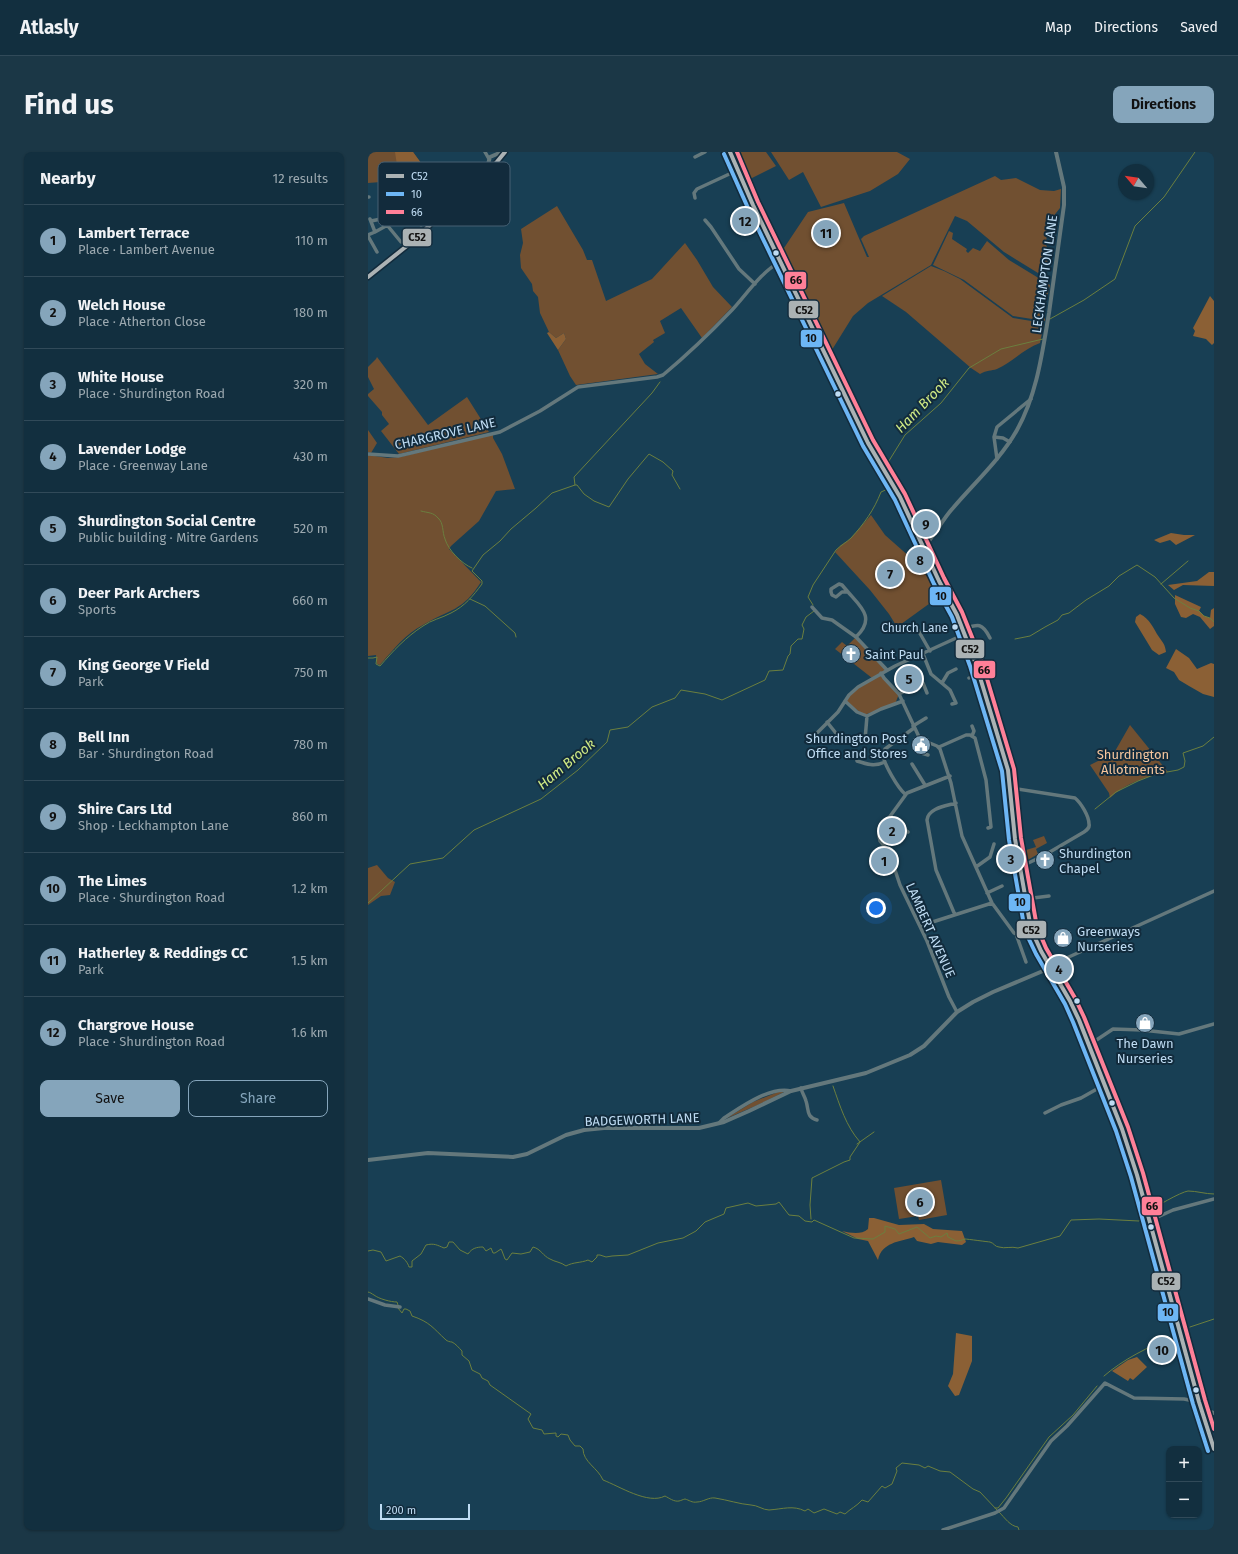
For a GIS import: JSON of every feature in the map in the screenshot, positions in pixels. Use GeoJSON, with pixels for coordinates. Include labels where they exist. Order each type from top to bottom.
{"type":"FeatureCollection","features":[{"type":"Feature","properties":{"kind":"main road"},"geometry":{"type":"LineString","coordinates":[[730,152],[780,262],[868,443],[900,497],[964,632],[979,674],[1004,756],[1011,788],[1015,839],[1031,929],[1050,967],[1070,1001],[1089,1045],[1124,1136],[1199,1402],[1214,1449]]}},
{"type":"Feature","properties":{"kind":"street"},"geometry":{"type":"LineString","coordinates":[[485,152],[489,160]]}},
{"type":"Feature","properties":{"kind":"street"},"geometry":{"type":"LineString","coordinates":[[492,154],[502,152]]}},
{"type":"Feature","properties":{"kind":"street"},"geometry":{"type":"LineString","coordinates":[[497,162],[505,152]]}},
{"type":"Feature","properties":{"kind":"street"},"geometry":{"type":"LineString","coordinates":[[695,157],[705,152]]}},
{"type":"Feature","properties":{"kind":"street","name":"LECKHAMPTON LANE"},"geometry":{"type":"LineString","coordinates":[[924,547],[952,509],[997,460],[1017,430],[1031,399],[1040,363],[1064,205],[1064,187],[1056,152]]}},
{"type":"Feature","properties":{"kind":"street"},"geometry":{"type":"LineString","coordinates":[[489,160],[492,154]]}},
{"type":"Feature","properties":{"kind":"street"},"geometry":{"type":"LineString","coordinates":[[492,154],[498,158],[496,162]]}},
{"type":"Feature","properties":{"kind":"street"},"geometry":{"type":"LineString","coordinates":[[694,198],[694,193],[697,188],[738,170]]}},
{"type":"Feature","properties":{"kind":"street"},"geometry":{"type":"LineString","coordinates":[[375,232],[371,220],[378,219]]}},
{"type":"Feature","properties":{"kind":"street"},"geometry":{"type":"LineString","coordinates":[[705,220],[711,226],[739,269],[755,284]]}},
{"type":"Feature","properties":{"kind":"street"},"geometry":{"type":"LineString","coordinates":[[377,249],[368,235],[385,226]]}},
{"type":"Feature","properties":{"kind":"street"},"geometry":{"type":"LineString","coordinates":[[388,226],[401,242]]}},
{"type":"Feature","properties":{"kind":"street"},"geometry":{"type":"LineString","coordinates":[[368,277],[418,237],[429,226]]}},
{"type":"Feature","properties":{"kind":"street","name":"CHARGROVE LANE"},"geometry":{"type":"LineString","coordinates":[[368,454],[398,456],[500,432],[540,411],[578,387],[663,376],[715,327],[755,284],[780,262]]}},
{"type":"Feature","properties":{"kind":"street"},"geometry":{"type":"LineString","coordinates":[[997,460],[994,437],[995,431],[999,425],[1031,399]]}},
{"type":"Feature","properties":{"kind":"street"},"geometry":{"type":"LineString","coordinates":[[994,437],[1003,438],[1010,442]]}},
{"type":"Feature","properties":{"kind":"street"},"geometry":{"type":"LineString","coordinates":[[848,592],[842,592],[836,597],[832,596],[831,592],[832,588],[839,584],[842,585],[862,608],[866,617],[864,628],[856,637]]}},
{"type":"Feature","properties":{"kind":"street"},"geometry":{"type":"LineString","coordinates":[[812,607],[822,618],[832,620],[856,637],[887,670]]}},
{"type":"Feature","properties":{"kind":"street"},"geometry":{"type":"LineString","coordinates":[[914,623],[930,651]]}},
{"type":"Feature","properties":{"kind":"street"},"geometry":{"type":"LineString","coordinates":[[816,734],[838,712],[849,695],[858,687],[881,673],[930,651],[975,625],[980,625],[986,629],[990,638]]}},
{"type":"Feature","properties":{"kind":"street"},"geometry":{"type":"LineString","coordinates":[[923,654],[931,674],[950,690],[954,704],[960,701]]}},
{"type":"Feature","properties":{"kind":"street"},"geometry":{"type":"LineString","coordinates":[[942,683],[948,673],[956,669]]}},
{"type":"Feature","properties":{"kind":"street"},"geometry":{"type":"LineString","coordinates":[[881,673],[903,701],[920,740],[917,749],[918,752],[928,755]]}},
{"type":"Feature","properties":{"kind":"street"},"geometry":{"type":"LineString","coordinates":[[969,678],[979,674]]}},
{"type":"Feature","properties":{"kind":"street"},"geometry":{"type":"LineString","coordinates":[[899,694],[924,684],[928,693]]}},
{"type":"Feature","properties":{"kind":"street"},"geometry":{"type":"LineString","coordinates":[[845,701],[858,712],[867,716]]}},
{"type":"Feature","properties":{"kind":"street"},"geometry":{"type":"LineString","coordinates":[[867,716],[903,701]]}},
{"type":"Feature","properties":{"kind":"street"},"geometry":{"type":"LineString","coordinates":[[865,740],[867,716]]}},
{"type":"Feature","properties":{"kind":"street"},"geometry":{"type":"LineString","coordinates":[[905,794],[901,790],[882,756],[884,750],[926,718]]}},
{"type":"Feature","properties":{"kind":"street"},"geometry":{"type":"LineString","coordinates":[[827,722],[843,742]]}},
{"type":"Feature","properties":{"kind":"street"},"geometry":{"type":"LineString","coordinates":[[972,726],[974,731],[972,736]]}},
{"type":"Feature","properties":{"kind":"street"},"geometry":{"type":"LineString","coordinates":[[939,747],[964,736],[972,736],[975,738],[984,768],[991,827]]}},
{"type":"Feature","properties":{"kind":"street"},"geometry":{"type":"LineString","coordinates":[[920,740],[939,747],[950,776],[956,803],[960,833],[992,903],[1016,934],[1026,962]]}},
{"type":"Feature","properties":{"kind":"street"},"geometry":{"type":"LineString","coordinates":[[856,761],[870,765],[882,764],[885,762]]}},
{"type":"Feature","properties":{"kind":"street"},"geometry":{"type":"LineString","coordinates":[[912,764],[925,785]]}},
{"type":"Feature","properties":{"kind":"street"},"geometry":{"type":"LineString","coordinates":[[908,832],[888,818],[905,794],[950,776]]}},
{"type":"Feature","properties":{"kind":"street"},"geometry":{"type":"LineString","coordinates":[[1011,788],[1075,798],[1084,812],[1089,824],[1088,829],[1084,832],[1043,856],[1020,867]]}},
{"type":"Feature","properties":{"kind":"street"},"geometry":{"type":"LineString","coordinates":[[955,915],[936,870],[927,816],[932,811],[956,803]]}},
{"type":"Feature","properties":{"kind":"street","name":"LAMBERT AVENUE"},"geometry":{"type":"LineString","coordinates":[[888,818],[879,833],[880,841],[888,852],[900,885],[920,926],[949,997],[957,1012]]}},
{"type":"Feature","properties":{"kind":"street"},"geometry":{"type":"LineString","coordinates":[[976,867],[990,857],[994,844]]}},
{"type":"Feature","properties":{"kind":"street"},"geometry":{"type":"LineString","coordinates":[[987,893],[1002,886]]}},
{"type":"Feature","properties":{"kind":"street"},"geometry":{"type":"LineString","coordinates":[[1050,967],[1214,891]]}},
{"type":"Feature","properties":{"kind":"street"},"geometry":{"type":"LineString","coordinates":[[1025,899],[1049,896]]}},
{"type":"Feature","properties":{"kind":"street"},"geometry":{"type":"LineString","coordinates":[[920,926],[992,903]]}},
{"type":"Feature","properties":{"kind":"street"},"geometry":{"type":"LineString","coordinates":[[1016,934],[1031,929]]}},
{"type":"Feature","properties":{"kind":"street","name":"BADGEWORTH LANE"},"geometry":{"type":"LineString","coordinates":[[368,1160],[428,1153],[512,1157],[527,1154],[572,1133],[591,1129],[699,1128],[719,1124],[749,1112],[791,1091],[866,1073],[910,1055],[924,1046],[957,1012],[993,992],[1050,967]]}},
{"type":"Feature","properties":{"kind":"street"},"geometry":{"type":"LineString","coordinates":[[1089,1045],[1113,1029],[1179,1034],[1214,1024]]}},
{"type":"Feature","properties":{"kind":"street"},"geometry":{"type":"LineString","coordinates":[[1045,1113],[1061,1105],[1081,1098],[1104,1085]]}},
{"type":"Feature","properties":{"kind":"street"},"geometry":{"type":"LineString","coordinates":[[801,1088],[808,1114],[817,1120]]}},
{"type":"Feature","properties":{"kind":"street"},"geometry":{"type":"LineString","coordinates":[[719,1124],[724,1118],[761,1097],[784,1089],[791,1091]]}},
{"type":"Feature","properties":{"kind":"street"},"geometry":{"type":"LineString","coordinates":[[1149,1221],[1173,1210],[1214,1199]]}},
{"type":"Feature","properties":{"kind":"street"},"geometry":{"type":"LineString","coordinates":[[368,1299],[379,1303],[397,1306]]}},
{"type":"Feature","properties":{"kind":"street"},"geometry":{"type":"LineString","coordinates":[[943,1530],[995,1513],[1004,1508],[1051,1441],[1067,1426],[1105,1383],[1134,1398],[1184,1399],[1199,1402]]}},
{"type":"Feature","properties":{"kind":"street"},"geometry":{"type":"LineString","coordinates":[[1202,1409],[1214,1413]]}},
{"type":"Feature","properties":{"kind":"green space"},"geometry":{"type":"Polygon","coordinates":[[[368,152],[413,152],[420,162],[378,162],[378,182],[368,183],[368,152]]]}},
{"type":"Feature","properties":{"kind":"green space"},"geometry":{"type":"Polygon","coordinates":[[[734,152],[766,152],[776,166],[746,181],[734,152]]]}},
{"type":"Feature","properties":{"kind":"green space"},"geometry":{"type":"Polygon","coordinates":[[[771,152],[897,152],[910,159],[898,174],[870,191],[821,207],[803,172],[789,180],[771,152]]]}},
{"type":"Feature","properties":{"kind":"green space"},"geometry":{"type":"Polygon","coordinates":[[[995,176],[1001,180],[1016,178],[1040,190],[1054,191],[1061,189],[1060,208],[1052,218],[1047,232],[1046,245],[1051,254],[1048,261],[1038,273],[1004,252],[967,221],[955,216],[931,265],[868,303],[853,316],[830,353],[800,292],[802,291],[797,293],[780,254],[808,212],[844,203],[867,257],[869,257],[861,239],[864,236],[995,176]]]}},
{"type":"Feature","properties":{"kind":"green space"},"geometry":{"type":"Polygon","coordinates":[[[557,206],[583,250],[587,260],[592,260],[606,301],[652,279],[685,243],[713,287],[732,307],[702,338],[681,308],[660,321],[665,333],[653,340],[654,342],[639,354],[645,364],[658,374],[576,385],[570,376],[558,350],[566,339],[564,333],[556,338],[549,332],[540,313],[538,297],[533,291],[532,284],[521,268],[520,255],[523,243],[521,229],[557,206]]]}},
{"type":"Feature","properties":{"kind":"green space"},"geometry":{"type":"Polygon","coordinates":[[[949,231],[953,233],[952,239],[967,249],[966,251],[968,253],[973,248],[980,251],[987,241],[1009,260],[1050,285],[1045,305],[1045,321],[1013,316],[964,280],[933,265],[949,231]]]}},
{"type":"Feature","properties":{"kind":"green space"},"geometry":{"type":"Polygon","coordinates":[[[931,266],[960,279],[1013,318],[1044,323],[1040,343],[997,369],[980,374],[971,368],[906,312],[882,296],[931,266]]]}},
{"type":"Feature","properties":{"kind":"green space"},"geometry":{"type":"Polygon","coordinates":[[[377,357],[428,425],[467,397],[489,432],[399,454],[381,431],[389,424],[382,415],[382,412],[368,396],[368,394],[374,389],[368,377],[368,367],[377,357]]]}},
{"type":"Feature","properties":{"kind":"green space"},"geometry":{"type":"Polygon","coordinates":[[[368,430],[377,443],[371,453],[368,452],[368,430]]]}},
{"type":"Feature","properties":{"kind":"green space"},"geometry":{"type":"Polygon","coordinates":[[[493,434],[493,438],[502,454],[515,489],[496,491],[479,521],[449,549],[481,582],[468,599],[462,604],[411,633],[380,665],[377,664],[376,655],[368,656],[368,455],[388,458],[400,457],[493,434]]]}},
{"type":"Feature","properties":{"kind":"green space"},"geometry":{"type":"Polygon","coordinates":[[[871,515],[885,535],[911,558],[931,581],[936,590],[931,593],[933,601],[897,627],[889,614],[870,590],[835,552],[841,545],[850,539],[871,515]]]}},
{"type":"Feature","properties":{"kind":"green space"},"geometry":{"type":"Polygon","coordinates":[[[856,637],[887,670],[881,673],[899,694],[895,704],[864,715],[845,701],[849,695],[872,678],[835,649],[842,642],[847,646],[856,637]]]}},
{"type":"Feature","properties":{"kind":"green space","name":"Shurdington Allotments"},"geometry":{"type":"Polygon","coordinates":[[[1130,725],[1168,772],[1130,784],[1110,798],[1109,793],[1090,765],[1114,753],[1130,725]]]}},
{"type":"Feature","properties":{"kind":"green space"},"geometry":{"type":"Polygon","coordinates":[[[1044,836],[1047,843],[1036,849],[1038,854],[1026,861],[1024,853],[1027,853],[1026,850],[1036,847],[1033,840],[1044,836]]]}},
{"type":"Feature","properties":{"kind":"green space"},"geometry":{"type":"Polygon","coordinates":[[[377,865],[388,878],[395,882],[390,895],[381,896],[368,905],[368,868],[377,865]]]}},
{"type":"Feature","properties":{"kind":"green space"},"geometry":{"type":"Polygon","coordinates":[[[778,1092],[784,1092],[725,1119],[753,1102],[778,1092]]]}},
{"type":"Feature","properties":{"kind":"green space"},"geometry":{"type":"Polygon","coordinates":[[[941,1180],[947,1215],[919,1220],[918,1216],[899,1219],[894,1188],[941,1180]]]}},
{"type":"Feature","properties":{"kind":"shaded area"},"geometry":{"type":"Polygon","coordinates":[[[395,152],[413,152],[420,162],[397,162],[395,152]]]}},
{"type":"Feature","properties":{"kind":"shaded area"},"geometry":{"type":"Polygon","coordinates":[[[1210,296],[1214,301],[1214,343],[1212,345],[1206,339],[1193,336],[1195,331],[1193,328],[1210,296]]]}},
{"type":"Feature","properties":{"kind":"shaded area"},"geometry":{"type":"Polygon","coordinates":[[[549,332],[556,338],[564,333],[566,339],[558,350],[547,333],[549,332]]]}},
{"type":"Feature","properties":{"kind":"shaded area"},"geometry":{"type":"Polygon","coordinates":[[[1171,533],[1195,535],[1176,545],[1170,540],[1160,543],[1154,540],[1171,533]]]}},
{"type":"Feature","properties":{"kind":"shaded area"},"geometry":{"type":"Polygon","coordinates":[[[1209,572],[1214,572],[1214,586],[1183,585],[1174,590],[1168,585],[1197,581],[1209,572]]]}},
{"type":"Feature","properties":{"kind":"shaded area"},"geometry":{"type":"Polygon","coordinates":[[[1175,595],[1201,607],[1199,611],[1204,616],[1210,618],[1211,610],[1214,608],[1214,626],[1210,629],[1200,617],[1193,614],[1186,618],[1181,617],[1175,604],[1175,595]]]}},
{"type":"Feature","properties":{"kind":"shaded area"},"geometry":{"type":"Polygon","coordinates":[[[1140,614],[1151,624],[1164,644],[1166,652],[1159,655],[1152,650],[1135,622],[1136,617],[1140,614]]]}},
{"type":"Feature","properties":{"kind":"shaded area"},"geometry":{"type":"Polygon","coordinates":[[[1176,649],[1189,658],[1197,669],[1211,663],[1214,664],[1214,697],[1203,694],[1179,680],[1174,672],[1166,668],[1176,649]]]}},
{"type":"Feature","properties":{"kind":"shaded area"},"geometry":{"type":"Polygon","coordinates":[[[869,1218],[899,1225],[924,1224],[933,1229],[962,1231],[966,1242],[962,1245],[938,1242],[931,1244],[917,1241],[914,1237],[887,1246],[880,1254],[878,1260],[868,1241],[858,1239],[842,1231],[856,1233],[865,1231],[868,1229],[869,1218]]]}},
{"type":"Feature","properties":{"kind":"shaded area"},"geometry":{"type":"Polygon","coordinates":[[[956,1333],[972,1336],[972,1361],[959,1395],[955,1396],[948,1386],[953,1374],[956,1333]]]}},
{"type":"Feature","properties":{"kind":"shaded area"},"geometry":{"type":"Polygon","coordinates":[[[1137,1357],[1147,1367],[1133,1380],[1130,1378],[1128,1381],[1112,1371],[1128,1360],[1137,1357]]]}},
{"type":"Feature","properties":{"kind":"waterway","name":"Ham Brook"},"geometry":{"type":"LineString","coordinates":[[1050,319],[1084,300],[1115,279],[1135,226],[1164,197],[1195,152]]}},
{"type":"Feature","properties":{"kind":"waterway","name":"Ham Brook"},"geometry":{"type":"LineString","coordinates":[[891,479],[887,464],[905,435],[941,403],[969,368],[1001,349],[1043,339]]}},
{"type":"Feature","properties":{"kind":"waterway"},"geometry":{"type":"LineString","coordinates":[[368,658],[377,657],[376,664],[380,666],[400,644],[417,630],[429,622],[448,615],[468,600],[482,584],[482,581],[472,571],[483,555],[552,493],[575,485],[574,477],[652,393],[660,382]]}},
{"type":"Feature","properties":{"kind":"waterway"},"geometry":{"type":"LineString","coordinates":[[575,485],[577,485],[584,494],[594,501],[609,507],[628,479],[649,454],[663,462],[673,471],[672,475],[680,489]]}},
{"type":"Feature","properties":{"kind":"waterway","name":"Ham Brook"},"geometry":{"type":"LineString","coordinates":[[813,605],[808,597],[813,585],[836,550],[851,538],[864,522],[872,511],[881,492],[890,488],[890,486]]}},
{"type":"Feature","properties":{"kind":"waterway"},"geometry":{"type":"LineString","coordinates":[[421,511],[432,514],[440,520],[449,548],[460,560],[472,568]]}},
{"type":"Feature","properties":{"kind":"waterway"},"geometry":{"type":"LineString","coordinates":[[1161,584],[1188,561]]}},
{"type":"Feature","properties":{"kind":"waterway"},"geometry":{"type":"LineString","coordinates":[[1015,639],[1030,636],[1058,620],[1062,615],[1069,613],[1086,600],[1109,586],[1119,576],[1137,565],[1155,577],[1174,598],[1190,608],[1199,611],[1214,622]]}},
{"type":"Feature","properties":{"kind":"waterway"},"geometry":{"type":"LineString","coordinates":[[470,599],[485,606],[515,633],[516,637]]}},
{"type":"Feature","properties":{"kind":"waterway","name":"Ham Brook"},"geometry":{"type":"LineString","coordinates":[[368,903],[410,864],[443,858],[474,830],[541,799],[578,770],[607,742],[610,730],[628,727],[652,707],[675,698],[681,690],[705,694],[722,700],[765,680],[769,671],[783,670],[790,654],[791,646],[798,639],[802,639],[804,629],[802,625],[806,617],[814,611]]}},
{"type":"Feature","properties":{"kind":"waterway"},"geometry":{"type":"LineString","coordinates":[[1095,809],[1116,792],[1138,781],[1156,774],[1178,770],[1184,767],[1185,761],[1183,753],[1203,746],[1214,737]]}},
{"type":"Feature","properties":{"kind":"waterway"},"geometry":{"type":"LineString","coordinates":[[811,1219],[810,1205],[812,1178],[850,1160],[850,1157],[860,1142],[847,1123],[833,1086]]}},
{"type":"Feature","properties":{"kind":"waterway"},"geometry":{"type":"LineString","coordinates":[[857,1144],[874,1132]]}},
{"type":"Feature","properties":{"kind":"waterway"},"geometry":{"type":"LineString","coordinates":[[1149,1212],[1168,1200],[1188,1191],[1214,1194]]}},
{"type":"Feature","properties":{"kind":"waterway"},"geometry":{"type":"LineString","coordinates":[[368,1251],[373,1250],[381,1252],[386,1261],[400,1256],[406,1261],[409,1267],[412,1267],[412,1261],[421,1254],[426,1245],[429,1244],[444,1248],[447,1247],[449,1242],[453,1242],[460,1250],[468,1254],[473,1249],[479,1247],[483,1247],[486,1251],[491,1248],[493,1253],[501,1249],[505,1259],[507,1260],[512,1253],[521,1254],[530,1252],[533,1247],[538,1249],[548,1258],[566,1266],[588,1260],[592,1262],[597,1255],[606,1257],[628,1255],[658,1243],[683,1238],[696,1231],[705,1222],[724,1214],[726,1208],[748,1203],[756,1206],[776,1204],[779,1202],[789,1215],[799,1216],[805,1221],[812,1222],[814,1220],[854,1238],[873,1239],[885,1232],[885,1226],[895,1229],[899,1234],[917,1227],[930,1238],[936,1236],[941,1237],[947,1233],[948,1237],[956,1241],[965,1239],[990,1242],[996,1246],[1004,1248],[1018,1248],[1060,1236],[1071,1220],[1099,1219],[1139,1221],[1145,1216]]}},
{"type":"Feature","properties":{"kind":"waterway"},"geometry":{"type":"LineString","coordinates":[[368,1292],[382,1299],[397,1302],[398,1305]]}},
{"type":"Feature","properties":{"kind":"waterway"},"geometry":{"type":"LineString","coordinates":[[398,1308],[402,1313],[404,1309],[410,1311],[412,1316],[427,1323],[446,1340],[456,1345],[462,1351],[462,1355],[469,1361],[472,1370],[480,1374],[482,1378],[488,1381],[490,1385],[531,1414],[528,1419],[533,1428],[542,1430],[544,1434],[556,1433],[556,1436],[558,1437],[561,1434],[568,1435],[575,1446],[580,1446],[583,1449],[585,1458],[603,1480],[634,1494],[650,1498],[665,1496],[675,1501],[685,1499],[692,1502],[715,1498],[753,1505],[767,1510],[796,1508],[805,1511],[808,1509],[814,1513],[824,1509],[837,1514],[840,1512],[845,1514],[862,1500],[868,1502],[882,1486],[885,1488],[892,1484],[897,1471],[896,1468],[902,1463],[919,1465],[925,1468],[928,1466],[940,1471],[950,1472],[973,1489],[980,1492],[997,1510]]}},
{"type":"Feature","properties":{"kind":"waterway"},"geometry":{"type":"LineString","coordinates":[[1190,1327],[1214,1319]]}},
{"type":"Feature","properties":{"kind":"waterway"},"geometry":{"type":"LineString","coordinates":[[1104,1376],[1136,1354],[1173,1338],[1177,1334]]}},
{"type":"Feature","properties":{"kind":"waterway"},"geometry":{"type":"LineString","coordinates":[[995,1508],[998,1508],[1006,1498],[1049,1437],[1073,1415],[1097,1386]]}},
{"type":"Feature","properties":{"kind":"waterway"},"geometry":{"type":"LineString","coordinates":[[999,1512],[1010,1523],[1018,1527],[1019,1530]]}},
{"type":"Feature","properties":{"kind":"transit line","name":"C52"},"geometry":{"type":"LineString","coordinates":[[497,162],[505,152]]}},
{"type":"Feature","properties":{"kind":"transit line","name":"C52"},"geometry":{"type":"LineString","coordinates":[[730,152],[753,205],[868,443],[900,497],[939,581],[957,615],[976,664],[1008,770],[1015,839],[1031,929],[1041,951],[1070,1001],[1079,1020],[1122,1129],[1137,1175],[1199,1402],[1214,1449]]}},
{"type":"Feature","properties":{"kind":"transit line","name":"66"},"geometry":{"type":"LineString","coordinates":[[737,152],[758,202],[873,440],[905,494],[944,578],[962,612],[982,662],[1014,769],[1021,838],[1037,927],[1046,948],[1075,998],[1084,1017],[1128,1127],[1143,1173],[1214,1429]]}},
{"type":"Feature","properties":{"kind":"transit line","name":"10"},"geometry":{"type":"LineString","coordinates":[[724,154],[748,208],[863,446],[895,500],[934,584],[952,617],[970,666],[1002,771],[1009,840],[1025,931],[1036,954],[1065,1004],[1116,1131],[1131,1177],[1193,1404],[1208,1451]]}},
{"type":"Feature","properties":{"kind":"transit line","name":"C52"},"geometry":{"type":"LineString","coordinates":[[368,277],[418,237],[429,226]]}},
{"type":"Feature","properties":{"kind":"place","name":"Chargrove House"},"geometry":{"type":"Point","coordinates":[745,221]}},
{"type":"Feature","properties":{"kind":"place","name":"Hatherley & Reddings CC"},"geometry":{"type":"Point","coordinates":[826,233]}},
{"type":"Feature","properties":{"kind":"place","name":"Shire Cars Ltd"},"geometry":{"type":"Point","coordinates":[926,524]}},
{"type":"Feature","properties":{"kind":"place","name":"Bell Inn"},"geometry":{"type":"Point","coordinates":[920,560]}},
{"type":"Feature","properties":{"kind":"place","name":"King George V Field"},"geometry":{"type":"Point","coordinates":[890,574]}},
{"type":"Feature","properties":{"kind":"place","name":"Church Lane"},"geometry":{"type":"Point","coordinates":[955,627]}},
{"type":"Feature","properties":{"kind":"place","name":"Saint Paul"},"geometry":{"type":"Point","coordinates":[851,654]}},
{"type":"Feature","properties":{"kind":"place","name":"Shurdington Social Centre"},"geometry":{"type":"Point","coordinates":[909,679]}},
{"type":"Feature","properties":{"kind":"place","name":"Shurdington Post Office and Stores"},"geometry":{"type":"Point","coordinates":[921,745]}},
{"type":"Feature","properties":{"kind":"place","name":"Welch House"},"geometry":{"type":"Point","coordinates":[892,831]}},
{"type":"Feature","properties":{"kind":"place","name":"White House"},"geometry":{"type":"Point","coordinates":[1011,859]}},
{"type":"Feature","properties":{"kind":"place","name":"Shurdington Chapel"},"geometry":{"type":"Point","coordinates":[1045,860]}},
{"type":"Feature","properties":{"kind":"place","name":"Lambert Terrace"},"geometry":{"type":"Point","coordinates":[884,861]}},
{"type":"Feature","properties":{"kind":"place","name":"Greenways Nurseries"},"geometry":{"type":"Point","coordinates":[1063,938]}},
{"type":"Feature","properties":{"kind":"place","name":"Lavender Lodge"},"geometry":{"type":"Point","coordinates":[1059,969]}},
{"type":"Feature","properties":{"kind":"place","name":"The Dawn Nurseries"},"geometry":{"type":"Point","coordinates":[1145,1023]}},
{"type":"Feature","properties":{"kind":"place","name":"Deer Park Archers"},"geometry":{"type":"Point","coordinates":[920,1202]}},
{"type":"Feature","properties":{"kind":"place","name":"The Limes"},"geometry":{"type":"Point","coordinates":[1162,1350]}}]}
